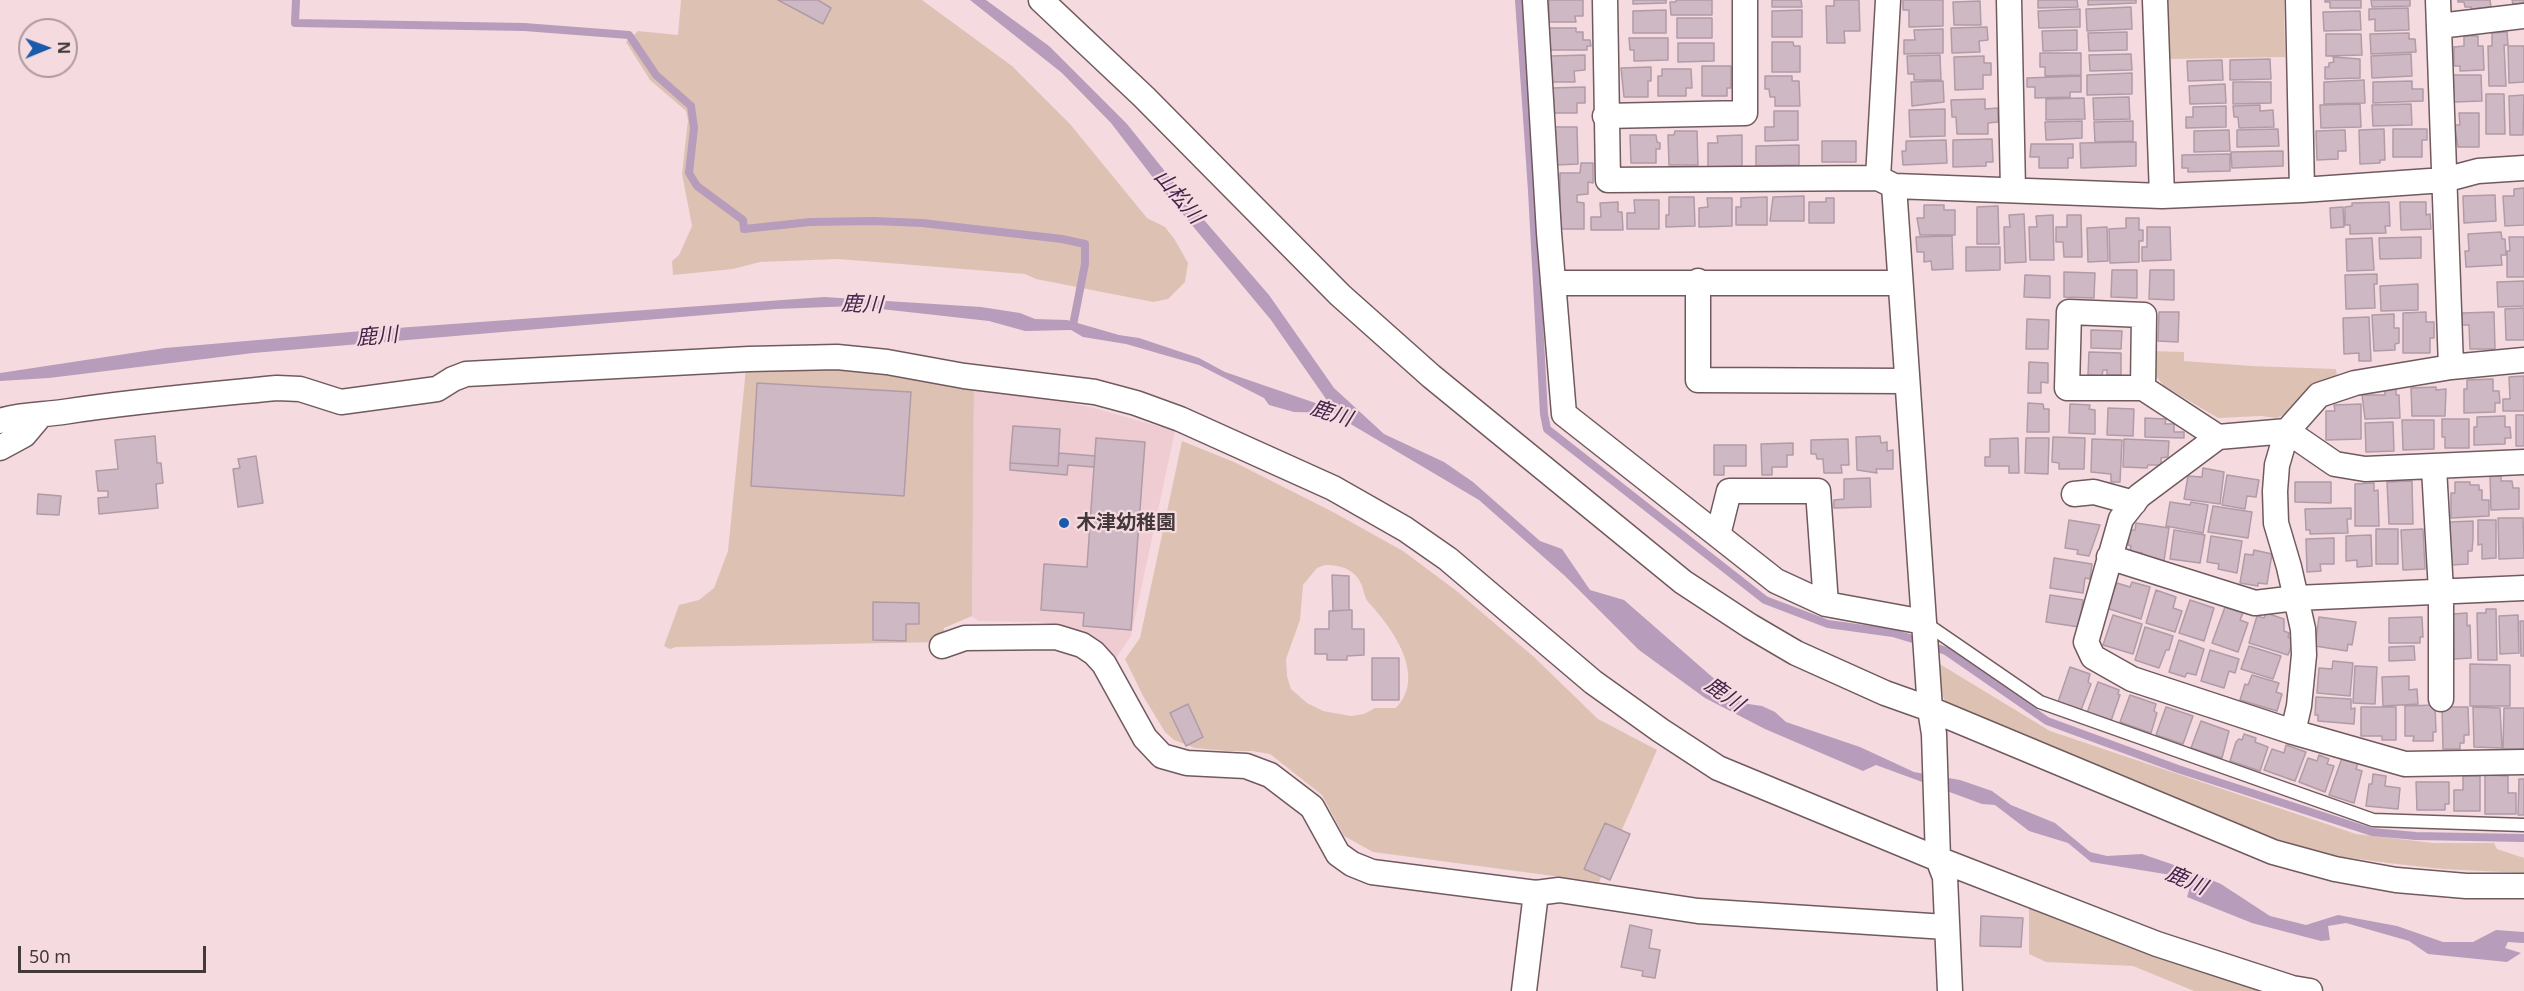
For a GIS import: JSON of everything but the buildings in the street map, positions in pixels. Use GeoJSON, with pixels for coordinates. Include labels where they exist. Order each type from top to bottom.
{"type":"FeatureCollection","features":[{"type":"Feature","properties":{"kind":"street"},"geometry":{"type":"LineString","coordinates":[[1041,0],[1144,97],[1340,295],[1431,376],[1683,582],[1750,626],[1796,653],[1885,693],[1930,709],[2273,852],[2335,869],[2396,880],[2466,886],[2524,886]]}},
{"type":"Feature","properties":{"kind":"street"},"geometry":{"type":"LineString","coordinates":[[1535,0],[1553,283],[1564,414],[1776,581],[1826,604],[1924,622]]}},
{"type":"Feature","properties":{"kind":"street"},"geometry":{"type":"LineString","coordinates":[[1605,0],[1605,116],[1608,180],[1886,182],[2162,196],[2302,190],[2444,180],[2478,171],[2524,168]]}},
{"type":"Feature","properties":{"kind":"street"},"geometry":{"type":"LineString","coordinates":[[1605,116],[1745,113],[1745,0]]}},
{"type":"Feature","properties":{"kind":"street"},"geometry":{"type":"LineString","coordinates":[[1888,0],[1886,182],[1899,283],[1930,709],[1934,734],[1938,848],[1946,877],[1950,991]]}},
{"type":"Feature","properties":{"kind":"street"},"geometry":{"type":"LineString","coordinates":[[2009,0],[2013,189]]}},
{"type":"Feature","properties":{"kind":"street"},"geometry":{"type":"LineString","coordinates":[[2155,0],[2162,196]]}},
{"type":"Feature","properties":{"kind":"street"},"geometry":{"type":"LineString","coordinates":[[2298,0],[2302,190]]}},
{"type":"Feature","properties":{"kind":"street"},"geometry":{"type":"LineString","coordinates":[[2438,0],[2451,367]]}},
{"type":"Feature","properties":{"kind":"street"},"geometry":{"type":"LineString","coordinates":[[2439,26],[2524,16]]}},
{"type":"Feature","properties":{"kind":"street"},"geometry":{"type":"LineString","coordinates":[[1553,283],[1698,281],[1899,283]]}},
{"type":"Feature","properties":{"kind":"street"},"geometry":{"type":"LineString","coordinates":[[1698,281],[1698,380],[1906,381]]}},
{"type":"Feature","properties":{"kind":"street"},"geometry":{"type":"LineString","coordinates":[[0,421],[16,416],[40,416],[126,402],[277,388],[300,389],[341,402],[437,389],[466,374],[777,358],[837,357],[887,362],[964,376],[1095,393],[1180,419],[1333,488],[1406,529],[1448,559],[1593,682],[1718,768],[1938,848],[2157,944],[2292,988],[2310,991]]}},
{"type":"Feature","properties":{"kind":"street"},"geometry":{"type":"LineString","coordinates":[[2293,732],[2299,706],[2304,655],[2303,629],[2276,523],[2276,482],[2287,431],[2319,395],[2355,383],[2451,367],[2524,360]]}},
{"type":"Feature","properties":{"kind":"street"},"geometry":{"type":"LineString","coordinates":[[2143,388],[2218,437]]}},
{"type":"Feature","properties":{"kind":"street"},"geometry":{"type":"LineString","coordinates":[[0,448],[24,435],[40,416]]}},
{"type":"Feature","properties":{"kind":"street"},"geometry":{"type":"LineString","coordinates":[[2524,462],[2434,468],[2365,469],[2335,464],[2287,431],[2218,437],[2139,496],[2121,519],[2086,642],[2093,657],[2132,680],[2293,732],[2405,764],[2524,762]]}},
{"type":"Feature","properties":{"kind":"street"},"geometry":{"type":"LineString","coordinates":[[2434,468],[2441,591],[2441,699]]}},
{"type":"Feature","properties":{"kind":"street"},"geometry":{"type":"LineString","coordinates":[[1718,535],[1729,491],[1818,491],[1826,604]]}},
{"type":"Feature","properties":{"kind":"street"},"geometry":{"type":"LineString","coordinates":[[2074,494],[2094,492],[2134,502]]}},
{"type":"Feature","properties":{"kind":"street"},"geometry":{"type":"LineString","coordinates":[[2109,557],[2255,603],[2296,598],[2524,588]]}},
{"type":"Feature","properties":{"kind":"street"},"geometry":{"type":"LineString","coordinates":[[942,646],[965,638],[1056,636],[1082,645],[1104,664],[1145,738],[1162,756],[1187,763],[1246,766],[1270,775],[1312,807],[1338,854],[1352,864],[1372,872],[1536,893],[1559,890],[1698,911],[1946,927]]}},
{"type":"Feature","properties":{"kind":"street"},"geometry":{"type":"LineString","coordinates":[[1524,991],[1536,893]]}},
{"type":"Feature","properties":{"kind":"lane"},"geometry":{"type":"LineString","coordinates":[[1924,622],[2040,702],[2373,819],[2524,825]]}},
{"type":"Feature","properties":{"kind":"shaded area"},"geometry":{"type":"Polygon","coordinates":[[[681,0],[922,0],[1012,66],[1070,124],[1147,218],[1165,227],[1175,240],[1188,263],[1185,282],[1168,299],[1153,302],[1036,279],[1025,274],[838,259],[760,262],[733,269],[673,275],[672,261],[679,255],[692,226],[682,174],[688,120],[686,111],[650,80],[626,42],[638,31],[678,35],[681,0]]]}},
{"type":"Feature","properties":{"kind":"shaded area"},"geometry":{"type":"Polygon","coordinates":[[[2167,0],[2284,0],[2285,57],[2168,59],[2167,0]]]}},
{"type":"Feature","properties":{"kind":"shaded area"},"geometry":{"type":"Polygon","coordinates":[[[2153,351],[2184,352],[2184,361],[2336,369],[2337,377],[2292,411],[2277,418],[2261,416],[2218,418],[2164,386],[2155,375],[2153,351]]]}},
{"type":"Feature","properties":{"kind":"shaded area"},"geometry":{"type":"Polygon","coordinates":[[[858,364],[974,384],[972,616],[944,628],[943,642],[676,647],[670,649],[664,646],[679,605],[699,600],[714,588],[728,551],[746,368],[858,364]]]}},
{"type":"Feature","properties":{"kind":"shaded area","name":"木津幼稚園"},"geometry":{"type":"Polygon","coordinates":[[[974,384],[1094,408],[1175,431],[1131,636],[1116,658],[1081,632],[1041,622],[978,621],[972,616],[974,384]]]}},
{"type":"Feature","properties":{"kind":"shaded area"},"geometry":{"type":"Polygon","coordinates":[[[1182,441],[1234,462],[1333,512],[1403,551],[1458,592],[1534,657],[1598,719],[1657,750],[1599,882],[1373,852],[1344,836],[1322,795],[1270,754],[1195,748],[1174,740],[1165,732],[1143,696],[1125,659],[1140,638],[1182,441]],[[1331,565],[1317,568],[1303,585],[1300,620],[1286,659],[1287,676],[1291,689],[1307,703],[1323,711],[1351,716],[1364,714],[1375,708],[1396,708],[1405,695],[1408,682],[1403,653],[1388,626],[1368,601],[1356,576],[1343,567],[1331,565]]]}},
{"type":"Feature","properties":{"kind":"shaded area"},"geometry":{"type":"Polygon","coordinates":[[[1938,663],[2050,731],[2356,834],[2433,843],[2494,843],[2497,849],[2524,858],[2524,873],[2442,869],[2329,855],[2268,837],[1948,706],[1943,697],[1938,663]]]}},
{"type":"Feature","properties":{"kind":"shaded area"},"geometry":{"type":"Polygon","coordinates":[[[2029,903],[2267,991],[2194,991],[2133,966],[2046,962],[2029,954],[2029,903]]]}},
{"type":"Feature","properties":{"kind":"water"},"geometry":{"type":"Polygon","coordinates":[[[970,0],[986,0],[1049,46],[1127,124],[1204,220],[1269,295],[1334,388],[1384,434],[1444,462],[1473,482],[1540,541],[1562,549],[1590,590],[1624,600],[1742,703],[1762,706],[1775,712],[1786,722],[1860,747],[1914,772],[1960,780],[1992,791],[2011,805],[2055,823],[2090,852],[2107,856],[2142,854],[2180,867],[2221,884],[2270,916],[2306,925],[2338,915],[2397,926],[2443,942],[2473,942],[2496,930],[2524,932],[2524,943],[2508,942],[2505,948],[2521,953],[2507,962],[2428,954],[2409,941],[2346,923],[2328,926],[2330,940],[2321,941],[2252,923],[2187,897],[2190,887],[2171,875],[2091,862],[2068,843],[2029,831],[1995,805],[1982,804],[1876,765],[1863,771],[1765,729],[1705,698],[1639,650],[1565,576],[1479,500],[1332,413],[1294,412],[1269,405],[1264,398],[1199,365],[1126,344],[1083,337],[1071,330],[1025,331],[989,321],[854,306],[776,309],[253,353],[49,378],[0,381],[0,373],[165,348],[397,328],[824,297],[981,307],[1020,313],[1035,319],[1067,320],[1119,335],[1139,338],[1199,358],[1225,372],[1333,409],[1271,320],[1161,188],[1111,123],[1062,73],[970,0]]]}},
{"type":"Feature","properties":{"kind":"waterway"},"geometry":{"type":"LineString","coordinates":[[296,0],[295,23],[524,27],[629,35],[656,75],[691,106],[694,128],[689,173],[697,186],[743,220],[744,229],[810,222],[922,223],[1062,239],[1085,244],[1085,264],[1073,325]]}},
{"type":"Feature","properties":{"kind":"waterway"},"geometry":{"type":"LineString","coordinates":[[1519,0],[1544,414],[1547,429],[1765,600],[1828,624],[1893,633],[1916,640]]}},
{"type":"Feature","properties":{"kind":"waterway"},"geometry":{"type":"LineString","coordinates":[[1937,648],[1946,651],[2047,721],[2178,769],[2372,832],[2416,836],[2524,838]]}},
{"type":"Feature","properties":{"kind":"place","name":"木津幼稚園"},"geometry":{"type":"Point","coordinates":[1064,523]}},
{"type":"Feature","properties":{"kind":"water label","name":"山松川"},"geometry":{"type":"Point","coordinates":[1178,197]}},
{"type":"Feature","properties":{"kind":"water label","name":"鹿川"},"geometry":{"type":"Point","coordinates":[862,305]}},
{"type":"Feature","properties":{"kind":"water label","name":"鹿川"},"geometry":{"type":"Point","coordinates":[377,337]}},
{"type":"Feature","properties":{"kind":"water label","name":"鹿川"},"geometry":{"type":"Point","coordinates":[1331,414]}},
{"type":"Feature","properties":{"kind":"water label","name":"鹿川"},"geometry":{"type":"Point","coordinates":[1724,695]}},
{"type":"Feature","properties":{"kind":"water label","name":"鹿川"},"geometry":{"type":"Point","coordinates":[2186,881]}}]}
